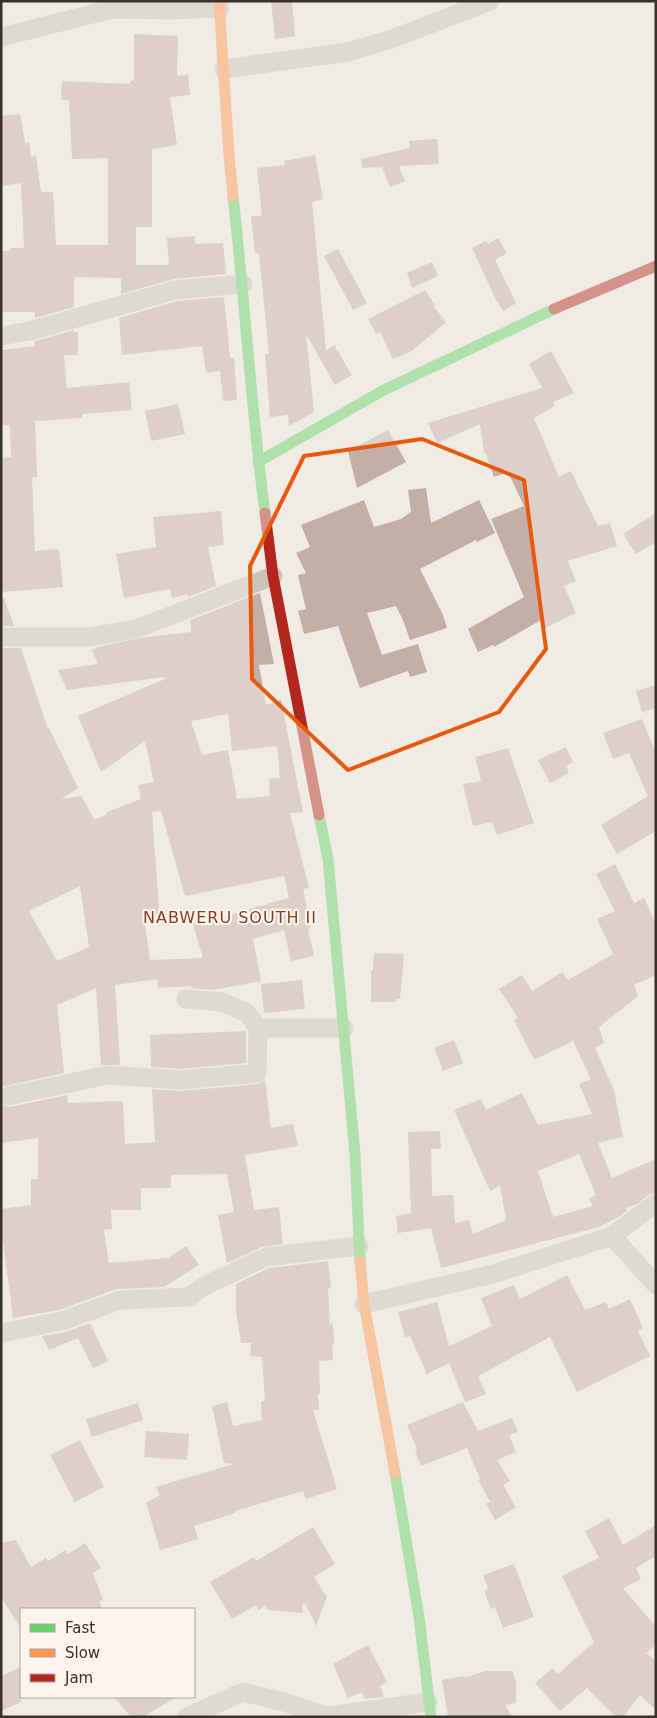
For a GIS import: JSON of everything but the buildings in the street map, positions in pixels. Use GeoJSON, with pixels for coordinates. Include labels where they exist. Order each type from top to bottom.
{"type":"FeatureCollection","features":[{"type":"Feature","properties":{"kind":"street"},"geometry":{"type":"LineString","coordinates":[[224,69],[348,52],[392,39],[490,1]]}},
{"type":"Feature","properties":{"kind":"street"},"geometry":{"type":"LineString","coordinates":[[1,37],[112,9],[171,10],[219,4],[229,155],[243,284],[258,462],[274,576],[328,859],[355,1154],[359,1246],[364,1304],[419,1617],[430,1709],[327,1716],[242,1692],[187,1717]]}},
{"type":"Feature","properties":{"kind":"street"},"geometry":{"type":"LineString","coordinates":[[258,462],[391,387],[540,314],[656,266]]}},
{"type":"Feature","properties":{"kind":"street"},"geometry":{"type":"LineString","coordinates":[[1,336],[30,331],[175,290],[243,284]]}},
{"type":"Feature","properties":{"kind":"street"},"geometry":{"type":"LineString","coordinates":[[1,638],[89,637],[136,630],[274,576]]}},
{"type":"Feature","properties":{"kind":"street"},"geometry":{"type":"LineString","coordinates":[[8,1096],[108,1075],[180,1080],[258,1073],[258,1028],[247,1013],[222,1002],[186,1000]]}},
{"type":"Feature","properties":{"kind":"street"},"geometry":{"type":"LineString","coordinates":[[258,1028],[344,1028]]}},
{"type":"Feature","properties":{"kind":"street"},"geometry":{"type":"LineString","coordinates":[[364,1304],[493,1274],[612,1236],[656,1203]]}},
{"type":"Feature","properties":{"kind":"street"},"geometry":{"type":"LineString","coordinates":[[612,1236],[656,1285]]}},
{"type":"Feature","properties":{"kind":"street"},"geometry":{"type":"LineString","coordinates":[[1,1332],[62,1321],[120,1300],[189,1297],[204,1286],[266,1257],[359,1246]]}},
{"type":"Feature","properties":{"kind":"highlighted area"},"geometry":{"type":"Polygon","coordinates":[[[422,439],[524,480],[546,649],[499,712],[348,770],[252,679],[250,566],[304,456],[422,439]]]}},
{"type":"Feature","properties":{"kind":"traffic: fast"},"geometry":{"type":"LineString","coordinates":[[233,196],[265,513]]}},
{"type":"Feature","properties":{"kind":"traffic: fast"},"geometry":{"type":"LineString","coordinates":[[258,462],[382,391],[554,309]]}},
{"type":"Feature","properties":{"kind":"traffic: fast"},"geometry":{"type":"LineString","coordinates":[[319,815],[328,859],[355,1154],[360,1261]]}},
{"type":"Feature","properties":{"kind":"traffic: fast"},"geometry":{"type":"LineString","coordinates":[[395,1473],[419,1617],[431,1717]]}},
{"type":"Feature","properties":{"kind":"traffic: slow"},"geometry":{"type":"LineString","coordinates":[[219,1],[233,196]]}},
{"type":"Feature","properties":{"kind":"traffic: slow"},"geometry":{"type":"LineString","coordinates":[[360,1261],[364,1304],[395,1473]]}},
{"type":"Feature","properties":{"kind":"traffic: jam"},"geometry":{"type":"LineString","coordinates":[[554,309],[656,266]]}},
{"type":"Feature","properties":{"kind":"traffic: jam"},"geometry":{"type":"LineString","coordinates":[[265,513],[273,576],[319,815]]}},
{"type":"Feature","properties":{"kind":"district","name":"NABWERU SOUTH II"},"geometry":{"type":"Point","coordinates":[230,917]}}]}
